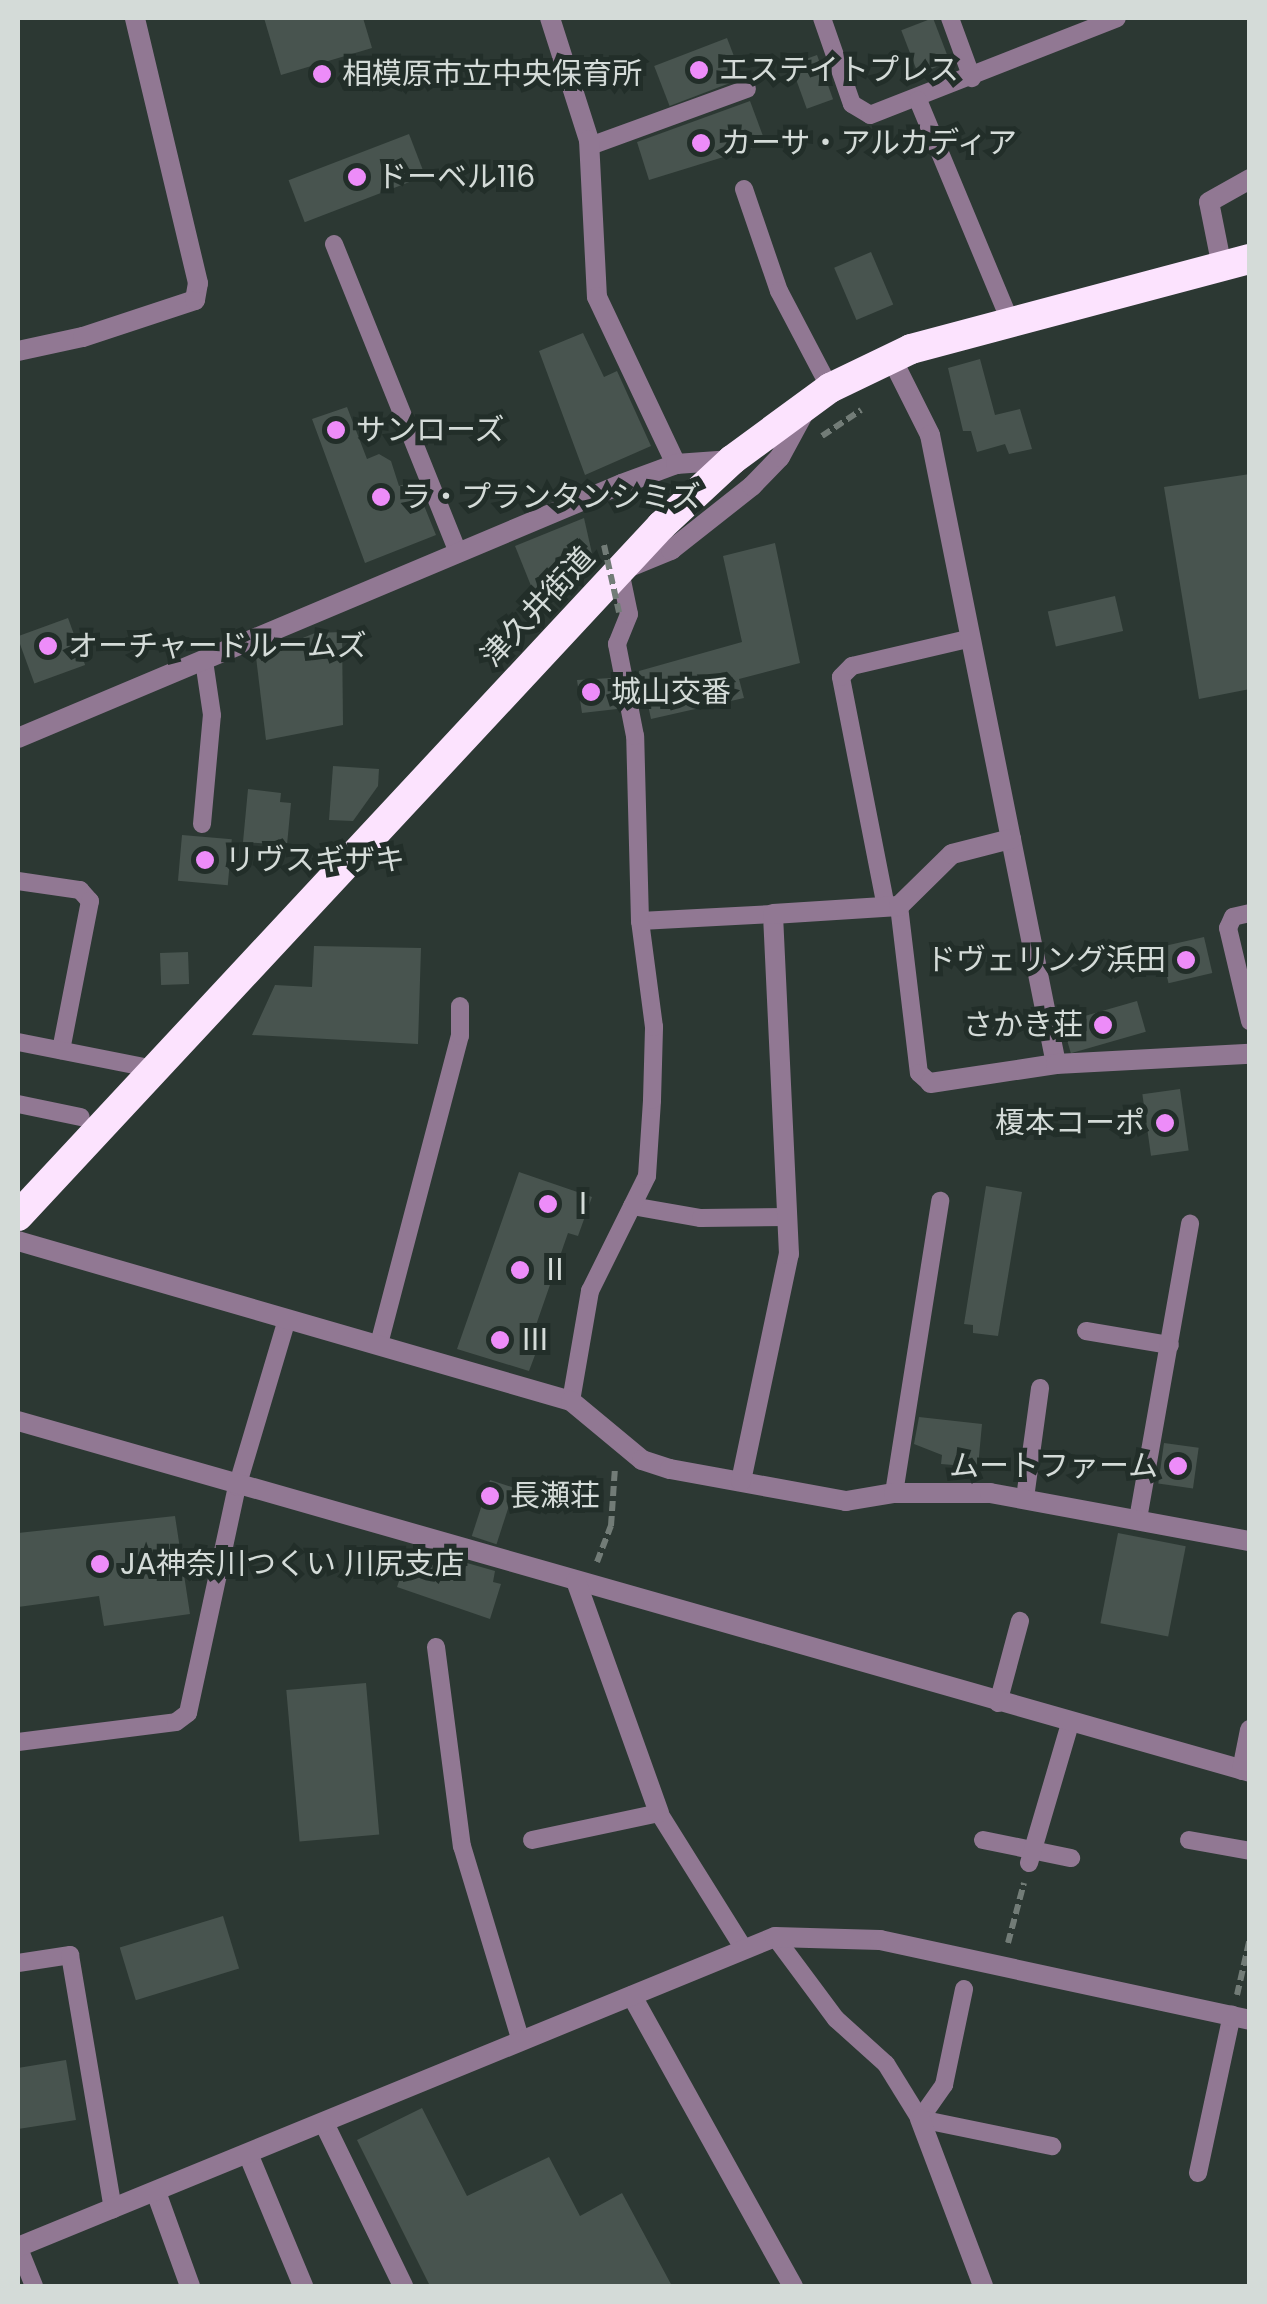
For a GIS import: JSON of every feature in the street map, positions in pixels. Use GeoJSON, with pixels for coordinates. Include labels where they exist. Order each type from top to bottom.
{"type":"FeatureCollection","features":[{"type":"Feature","properties":{"kind":"highway","name":"津久井街道"},"geometry":{"type":"LineString","coordinates":[[18,1216],[612,558],[732,460],[820,396],[891,358],[1010,321],[1236,263]]}},
{"type":"Feature","properties":{"kind":"street"},"geometry":{"type":"LineString","coordinates":[[18,350],[83,337],[196,300],[198,283],[135,18]]}},
{"type":"Feature","properties":{"kind":"street"},"geometry":{"type":"LineString","coordinates":[[550,18],[590,146],[597,297],[676,464]]}},
{"type":"Feature","properties":{"kind":"street"},"geometry":{"type":"LineString","coordinates":[[1236,263],[1208,202],[1250,179]]}},
{"type":"Feature","properties":{"kind":"street"},"geometry":{"type":"LineString","coordinates":[[891,358],[930,435],[1056,1064]]}},
{"type":"Feature","properties":{"kind":"street"},"geometry":{"type":"LineString","coordinates":[[612,558],[672,550],[752,486],[780,457],[820,396]]}},
{"type":"Feature","properties":{"kind":"street"},"geometry":{"type":"LineString","coordinates":[[18,738],[456,550],[676,464],[732,460]]}},
{"type":"Feature","properties":{"kind":"street"},"geometry":{"type":"LineString","coordinates":[[741,1481],[788,1268],[773,914],[892,906],[952,854],[1012,839]]}},
{"type":"Feature","properties":{"kind":"street"},"geometry":{"type":"LineString","coordinates":[[930,1083],[1056,1064],[1250,1054]]}},
{"type":"Feature","properties":{"kind":"street"},"geometry":{"type":"LineString","coordinates":[[18,1241],[570,1401],[642,1460],[846,1501],[894,1494],[1025,1498],[1250,1542]]}},
{"type":"Feature","properties":{"kind":"street"},"geometry":{"type":"LineString","coordinates":[[18,1421],[238,1487],[584,1576],[998,1703],[1246,1771],[1250,1730]]}},
{"type":"Feature","properties":{"kind":"street"},"geometry":{"type":"LineString","coordinates":[[584,1576],[659,1813]]}},
{"type":"Feature","properties":{"kind":"street"},"geometry":{"type":"LineString","coordinates":[[18,2246],[249,2156],[742,1946],[775,1937],[880,1940],[1241,2018]]}},
{"type":"Feature","properties":{"kind":"street"},"geometry":{"type":"LineString","coordinates":[[632,1996],[793,2286]]}},
{"type":"Feature","properties":{"kind":"street"},"geometry":{"type":"LineString","coordinates":[[920,2119],[983,2286]]}},
{"type":"Feature","properties":{"kind":"street"},"geometry":{"type":"LineString","coordinates":[[324,2123],[403,2286]]}},
{"type":"Feature","properties":{"kind":"street"},"geometry":{"type":"LineString","coordinates":[[249,2156],[303,2286]]}},
{"type":"Feature","properties":{"kind":"street"},"geometry":{"type":"LineString","coordinates":[[156,2192],[190,2286]]}},
{"type":"Feature","properties":{"kind":"lane"},"geometry":{"type":"LineString","coordinates":[[822,18],[860,112],[918,100],[1090,23],[1117,18]]}},
{"type":"Feature","properties":{"kind":"lane"},"geometry":{"type":"LineString","coordinates":[[950,18],[972,78]]}},
{"type":"Feature","properties":{"kind":"lane"},"geometry":{"type":"LineString","coordinates":[[590,146],[747,89]]}},
{"type":"Feature","properties":{"kind":"lane"},"geometry":{"type":"LineString","coordinates":[[918,100],[1010,321]]}},
{"type":"Feature","properties":{"kind":"lane"},"geometry":{"type":"LineString","coordinates":[[744,189],[820,396]]}},
{"type":"Feature","properties":{"kind":"lane"},"geometry":{"type":"LineString","coordinates":[[334,244],[456,550]]}},
{"type":"Feature","properties":{"kind":"lane"},"geometry":{"type":"LineString","coordinates":[[570,1401],[590,1291],[647,1176],[654,1046],[640,921],[635,736],[617,644],[630,614],[612,558]]}},
{"type":"Feature","properties":{"kind":"lane"},"geometry":{"type":"LineString","coordinates":[[930,1083],[919,1073],[892,906],[841,677],[852,666],[971,638]]}},
{"type":"Feature","properties":{"kind":"lane"},"geometry":{"type":"LineString","coordinates":[[202,824],[212,716],[204,661]]}},
{"type":"Feature","properties":{"kind":"lane"},"geometry":{"type":"LineString","coordinates":[[18,881],[80,890],[90,901],[61,1050]]}},
{"type":"Feature","properties":{"kind":"lane"},"geometry":{"type":"LineString","coordinates":[[1250,913],[1233,917],[1228,928],[1250,1021]]}},
{"type":"Feature","properties":{"kind":"lane"},"geometry":{"type":"LineString","coordinates":[[640,921],[773,914]]}},
{"type":"Feature","properties":{"kind":"lane"},"geometry":{"type":"LineString","coordinates":[[380,1344],[460,1036],[460,1006]]}},
{"type":"Feature","properties":{"kind":"lane"},"geometry":{"type":"LineString","coordinates":[[18,1042],[154,1069]]}},
{"type":"Feature","properties":{"kind":"lane"},"geometry":{"type":"LineString","coordinates":[[18,1104],[82,1118]]}},
{"type":"Feature","properties":{"kind":"lane"},"geometry":{"type":"LineString","coordinates":[[894,1494],[940,1201]]}},
{"type":"Feature","properties":{"kind":"lane"},"geometry":{"type":"LineString","coordinates":[[632,1206],[701,1218],[788,1217]]}},
{"type":"Feature","properties":{"kind":"lane"},"geometry":{"type":"LineString","coordinates":[[1138,1520],[1190,1224]]}},
{"type":"Feature","properties":{"kind":"lane"},"geometry":{"type":"LineString","coordinates":[[18,1742],[176,1722],[188,1714],[238,1487],[287,1320]]}},
{"type":"Feature","properties":{"kind":"lane"},"geometry":{"type":"LineString","coordinates":[[1086,1331],[1170,1345]]}},
{"type":"Feature","properties":{"kind":"lane"},"geometry":{"type":"LineString","coordinates":[[1025,1498],[1040,1388]]}},
{"type":"Feature","properties":{"kind":"lane"},"geometry":{"type":"LineString","coordinates":[[998,1703],[1020,1621]]}},
{"type":"Feature","properties":{"kind":"lane"},"geometry":{"type":"LineString","coordinates":[[436,1647],[462,1846],[521,2041]]}},
{"type":"Feature","properties":{"kind":"lane"},"geometry":{"type":"LineString","coordinates":[[1032,1857],[1070,1724]]}},
{"type":"Feature","properties":{"kind":"lane"},"geometry":{"type":"LineString","coordinates":[[532,1840],[659,1813],[742,1946]]}},
{"type":"Feature","properties":{"kind":"lane"},"geometry":{"type":"LineString","coordinates":[[983,1840],[1032,1857],[1071,1858]]}},
{"type":"Feature","properties":{"kind":"lane"},"geometry":{"type":"LineString","coordinates":[[1188,1840],[1250,1851]]}},
{"type":"Feature","properties":{"kind":"lane"},"geometry":{"type":"LineString","coordinates":[[775,1937],[826,2007],[886,2064],[920,2119],[1052,2146]]}},
{"type":"Feature","properties":{"kind":"lane"},"geometry":{"type":"LineString","coordinates":[[18,1963],[70,1955],[113,2209]]}},
{"type":"Feature","properties":{"kind":"lane"},"geometry":{"type":"LineString","coordinates":[[920,2119],[944,2085],[964,1989]]}},
{"type":"Feature","properties":{"kind":"lane"},"geometry":{"type":"LineString","coordinates":[[1198,2173],[1241,2018]]}},
{"type":"Feature","properties":{"kind":"lane"},"geometry":{"type":"LineString","coordinates":[[18,2246],[34,2286]]}},
{"type":"Feature","properties":{"kind":"path"},"geometry":{"type":"LineString","coordinates":[[612,530],[620,612]]}},
{"type":"Feature","properties":{"kind":"path"},"geometry":{"type":"LineString","coordinates":[[584,1576],[611,1526],[617,1441]]}},
{"type":"Feature","properties":{"kind":"path"},"geometry":{"type":"LineString","coordinates":[[1002,1966],[1032,1857]]}},
{"type":"Feature","properties":{"kind":"path"},"geometry":{"type":"LineString","coordinates":[[1241,2018],[1250,1938]]}},
{"type":"Feature","properties":{"kind":"building"},"geometry":{"type":"Polygon","coordinates":[[[264,18],[363,18],[372,48],[281,75],[264,18]]]}},
{"type":"Feature","properties":{"kind":"building"},"geometry":{"type":"Polygon","coordinates":[[[933,18],[950,62],[918,74],[901,30],[933,18]]]}},
{"type":"Feature","properties":{"kind":"building","name":"エステイトプレス"},"geometry":{"type":"Polygon","coordinates":[[[727,38],[742,78],[670,106],[654,66],[727,38]]]}},
{"type":"Feature","properties":{"kind":"building"},"geometry":{"type":"Polygon","coordinates":[[[817,55],[833,99],[807,109],[791,65],[817,55]]]}},
{"type":"Feature","properties":{"kind":"building","name":"カーサ・アルカディア"},"geometry":{"type":"Polygon","coordinates":[[[750,101],[766,144],[649,180],[637,142],[750,101]]]}},
{"type":"Feature","properties":{"kind":"building","name":"ドーベル116"},"geometry":{"type":"Polygon","coordinates":[[[409,134],[425,176],[305,222],[289,180],[409,134]]]}},
{"type":"Feature","properties":{"kind":"building"},"geometry":{"type":"Polygon","coordinates":[[[871,252],[893,304],[856,320],[834,268],[871,252]]]}},
{"type":"Feature","properties":{"kind":"building"},"geometry":{"type":"Polygon","coordinates":[[[583,333],[604,377],[617,371],[651,446],[585,475],[539,351],[583,333]]]}},
{"type":"Feature","properties":{"kind":"building"},"geometry":{"type":"Polygon","coordinates":[[[980,359],[995,415],[1020,409],[1032,449],[1009,454],[1005,444],[977,452],[971,431],[963,431],[948,368],[980,359]]]}},
{"type":"Feature","properties":{"kind":"building"},"geometry":{"type":"Polygon","coordinates":[[[347,407],[367,459],[379,454],[391,461],[399,486],[414,481],[436,535],[365,563],[312,419],[347,407]]]}},
{"type":"Feature","properties":{"kind":"building"},"geometry":{"type":"Polygon","coordinates":[[[1250,474],[1250,689],[1199,699],[1164,487],[1250,474]]]}},
{"type":"Feature","properties":{"kind":"building"},"geometry":{"type":"Polygon","coordinates":[[[584,518],[593,558],[542,613],[515,546],[584,518]]]}},
{"type":"Feature","properties":{"kind":"building"},"geometry":{"type":"Polygon","coordinates":[[[775,543],[800,663],[739,679],[744,698],[651,719],[648,705],[642,706],[639,671],[742,642],[723,556],[775,543]]]}},
{"type":"Feature","properties":{"kind":"building"},"geometry":{"type":"Polygon","coordinates":[[[1115,596],[1123,631],[1056,647],[1048,612],[1115,596]]]}},
{"type":"Feature","properties":{"kind":"building","name":"オーチャードルームズ"},"geometry":{"type":"Polygon","coordinates":[[[68,618],[85,665],[34,683],[18,636],[68,618]]]}},
{"type":"Feature","properties":{"kind":"building"},"geometry":{"type":"Polygon","coordinates":[[[342,632],[343,725],[266,740],[256,657],[315,633],[342,632]]]}},
{"type":"Feature","properties":{"kind":"building","name":"城山交番"},"geometry":{"type":"Polygon","coordinates":[[[611,678],[617,709],[582,713],[577,680],[611,678]]]}},
{"type":"Feature","properties":{"kind":"building"},"geometry":{"type":"Polygon","coordinates":[[[333,766],[379,769],[378,786],[353,821],[329,820],[333,766]]]}},
{"type":"Feature","properties":{"kind":"building"},"geometry":{"type":"Polygon","coordinates":[[[248,789],[281,793],[280,802],[291,803],[287,845],[243,842],[248,789]]]}},
{"type":"Feature","properties":{"kind":"building","name":"リヴスギザキ"},"geometry":{"type":"Polygon","coordinates":[[[182,835],[232,839],[228,885],[178,881],[182,835]]]}},
{"type":"Feature","properties":{"kind":"building","name":"ドヴェリング浜田"},"geometry":{"type":"Polygon","coordinates":[[[1204,937],[1212,973],[1168,983],[1160,947],[1204,937]]]}},
{"type":"Feature","properties":{"kind":"building"},"geometry":{"type":"Polygon","coordinates":[[[314,946],[421,948],[418,1044],[252,1035],[275,985],[312,987],[314,946]]]}},
{"type":"Feature","properties":{"kind":"building"},"geometry":{"type":"Polygon","coordinates":[[[188,952],[189,984],[161,985],[160,953],[188,952]]]}},
{"type":"Feature","properties":{"kind":"building","name":"さかき荘"},"geometry":{"type":"Polygon","coordinates":[[[1137,1001],[1146,1032],[1071,1053],[1062,1022],[1137,1001]]]}},
{"type":"Feature","properties":{"kind":"building","name":"榎本コーポ"},"geometry":{"type":"Polygon","coordinates":[[[1180,1089],[1189,1150],[1151,1156],[1142,1094],[1180,1089]]]}},
{"type":"Feature","properties":{"kind":"building"},"geometry":{"type":"Polygon","coordinates":[[[519,1172],[592,1197],[578,1236],[568,1233],[535,1328],[544,1331],[529,1371],[457,1349],[519,1172]]]}},
{"type":"Feature","properties":{"kind":"building"},"geometry":{"type":"Polygon","coordinates":[[[986,1186],[1022,1192],[998,1336],[973,1333],[973,1325],[964,1324],[986,1186]]]}},
{"type":"Feature","properties":{"kind":"building"},"geometry":{"type":"Polygon","coordinates":[[[919,1417],[982,1424],[978,1467],[941,1464],[942,1455],[914,1444],[919,1417]]]}},
{"type":"Feature","properties":{"kind":"building","name":"ムートファーム"},"geometry":{"type":"Polygon","coordinates":[[[1164,1443],[1199,1448],[1193,1488],[1158,1484],[1164,1443]]]}},
{"type":"Feature","properties":{"kind":"building"},"geometry":{"type":"Polygon","coordinates":[[[490,1480],[515,1488],[496,1544],[472,1536],[490,1480]]]}},
{"type":"Feature","properties":{"kind":"building","name":"JA神奈川つくい 川尻支店"},"geometry":{"type":"Polygon","coordinates":[[[175,1516],[190,1614],[104,1626],[99,1596],[18,1607],[18,1533],[175,1516]]]}},
{"type":"Feature","properties":{"kind":"building"},"geometry":{"type":"Polygon","coordinates":[[[1118,1533],[1186,1546],[1168,1636],[1100,1623],[1118,1533]]]}},
{"type":"Feature","properties":{"kind":"building"},"geometry":{"type":"Polygon","coordinates":[[[408,1554],[464,1572],[467,1563],[495,1571],[493,1582],[501,1584],[490,1619],[397,1587],[408,1554]]]}},
{"type":"Feature","properties":{"kind":"building"},"geometry":{"type":"Polygon","coordinates":[[[366,1683],[379,1834],[300,1841],[286,1690],[366,1683]]]}},
{"type":"Feature","properties":{"kind":"building"},"geometry":{"type":"Polygon","coordinates":[[[223,1916],[239,1969],[136,2000],[120,1948],[223,1916]]]}},
{"type":"Feature","properties":{"kind":"building"},"geometry":{"type":"Polygon","coordinates":[[[66,2060],[76,2120],[18,2129],[18,2068],[66,2060]]]}},
{"type":"Feature","properties":{"kind":"building"},"geometry":{"type":"Polygon","coordinates":[[[422,2108],[467,2196],[549,2157],[580,2216],[622,2193],[672,2286],[430,2286],[357,2140],[422,2108]]]}},
{"type":"Feature","properties":{"kind":"place","name":"エステイトプレス"},"geometry":{"type":"Point","coordinates":[699,70]}},
{"type":"Feature","properties":{"kind":"place","name":"相模原市立中央保育所"},"geometry":{"type":"Point","coordinates":[322,74]}},
{"type":"Feature","properties":{"kind":"place","name":"カーサ・アルカディア"},"geometry":{"type":"Point","coordinates":[701,143]}},
{"type":"Feature","properties":{"kind":"place","name":"ドーベル116"},"geometry":{"type":"Point","coordinates":[357,177]}},
{"type":"Feature","properties":{"kind":"place","name":"サンローズ"},"geometry":{"type":"Point","coordinates":[336,430]}},
{"type":"Feature","properties":{"kind":"place","name":"ラ・プランタンシミズ"},"geometry":{"type":"Point","coordinates":[381,497]}},
{"type":"Feature","properties":{"kind":"place","name":"オーチャードルームズ"},"geometry":{"type":"Point","coordinates":[48,646]}},
{"type":"Feature","properties":{"kind":"place","name":"城山交番"},"geometry":{"type":"Point","coordinates":[591,692]}},
{"type":"Feature","properties":{"kind":"place","name":"リヴスギザキ"},"geometry":{"type":"Point","coordinates":[205,860]}},
{"type":"Feature","properties":{"kind":"place","name":"ドヴェリング浜田"},"geometry":{"type":"Point","coordinates":[1186,960]}},
{"type":"Feature","properties":{"kind":"place","name":"さかき荘"},"geometry":{"type":"Point","coordinates":[1103,1025]}},
{"type":"Feature","properties":{"kind":"place","name":"榎本コーポ"},"geometry":{"type":"Point","coordinates":[1165,1123]}},
{"type":"Feature","properties":{"kind":"place","name":"Ⅰ"},"geometry":{"type":"Point","coordinates":[548,1204]}},
{"type":"Feature","properties":{"kind":"place","name":"Ⅱ"},"geometry":{"type":"Point","coordinates":[520,1270]}},
{"type":"Feature","properties":{"kind":"place","name":"Ⅲ"},"geometry":{"type":"Point","coordinates":[500,1340]}},
{"type":"Feature","properties":{"kind":"place","name":"ムートファーム"},"geometry":{"type":"Point","coordinates":[1178,1466]}},
{"type":"Feature","properties":{"kind":"place","name":"長瀬荘"},"geometry":{"type":"Point","coordinates":[490,1496]}},
{"type":"Feature","properties":{"kind":"place","name":"JA神奈川つくい 川尻支店"},"geometry":{"type":"Point","coordinates":[100,1564]}}]}
